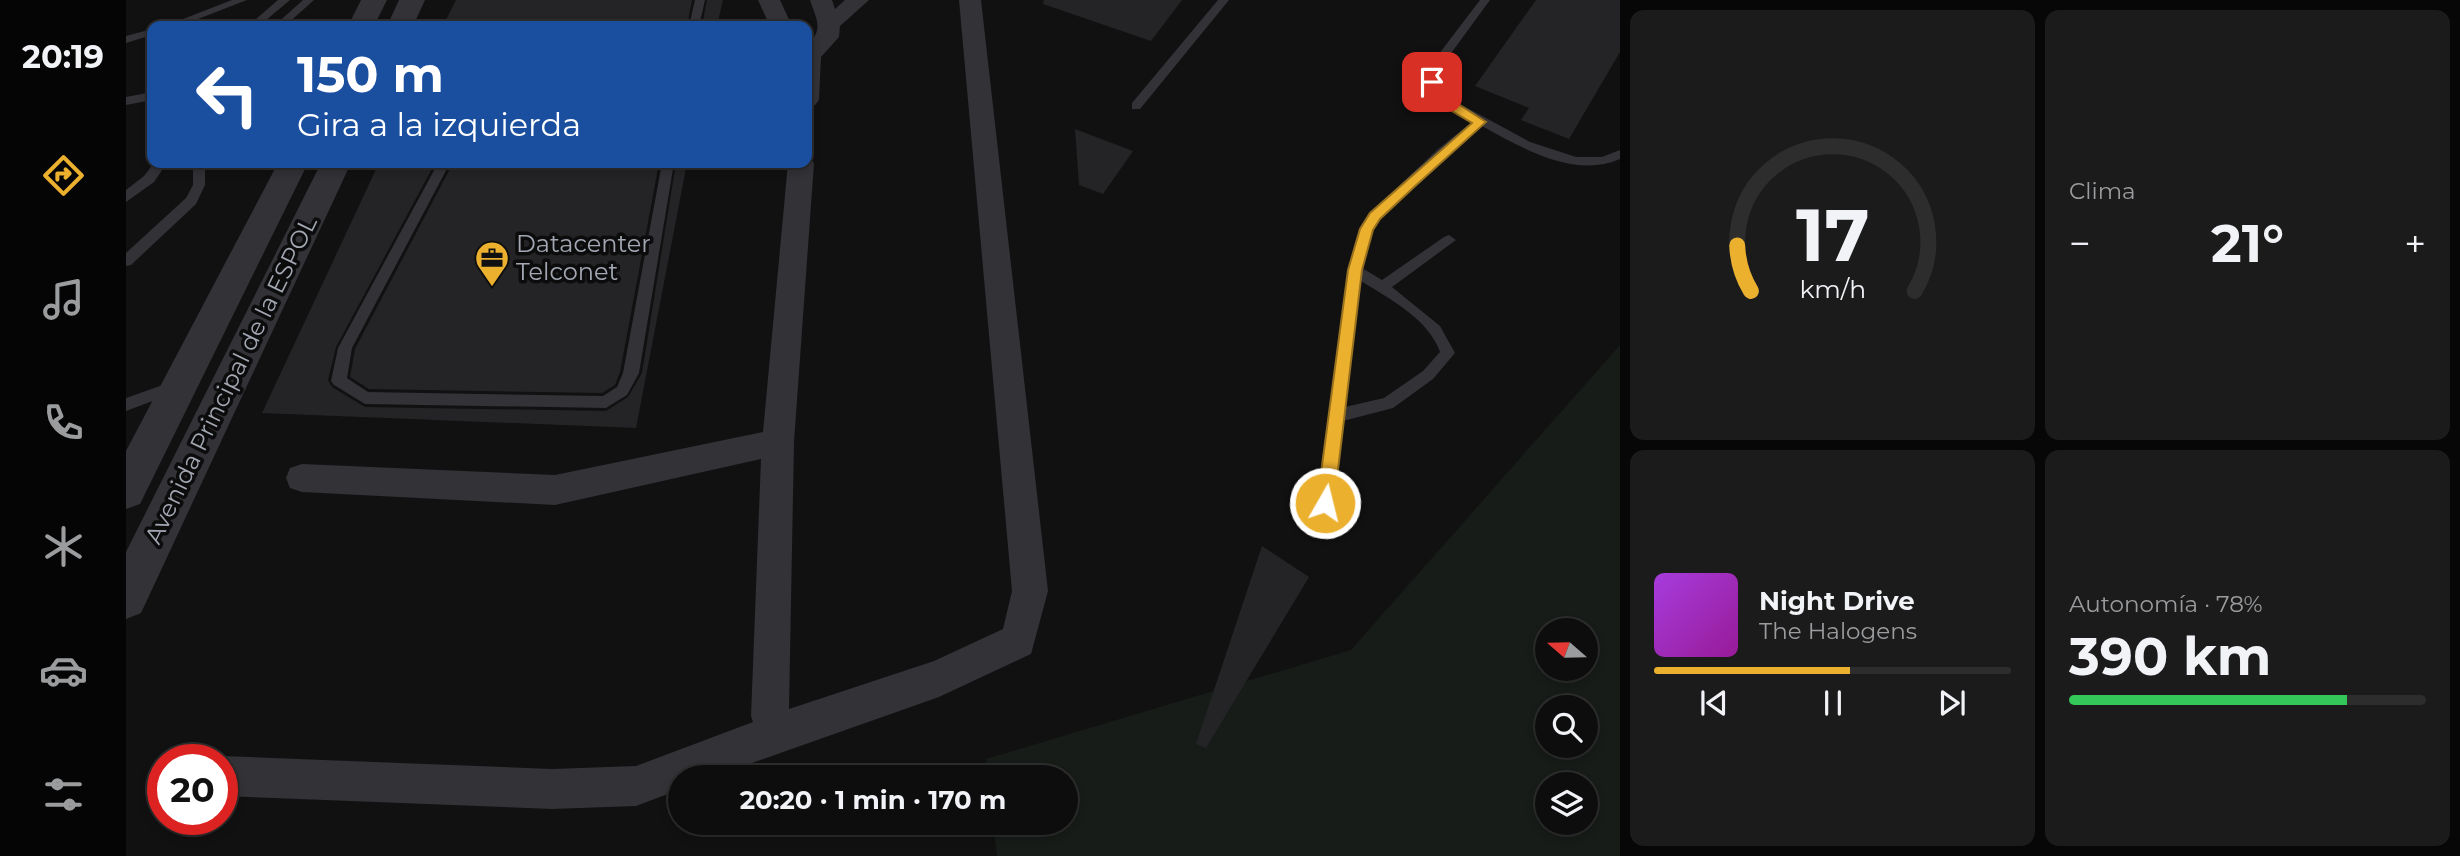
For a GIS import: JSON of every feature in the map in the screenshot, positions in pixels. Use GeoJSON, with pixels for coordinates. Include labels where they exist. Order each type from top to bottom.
{"type":"FeatureCollection","features":[{"type":"Feature","properties":{"kind":"street"},"geometry":{"type":"LineString","coordinates":[[364,21],[374,0]]}},
{"type":"Feature","properties":{"kind":"street"},"geometry":{"type":"LineString","coordinates":[[402,21],[412,0]]}},
{"type":"Feature","properties":{"kind":"street"},"geometry":{"type":"LineString","coordinates":[[769,0],[779,21]]}},
{"type":"Feature","properties":{"kind":"street"},"geometry":{"type":"LineString","coordinates":[[812,52],[828,37],[829,24],[821,0]]}},
{"type":"Feature","properties":{"kind":"street"},"geometry":{"type":"LineString","coordinates":[[829,24],[858,0]]}},
{"type":"Feature","properties":{"kind":"street"},"geometry":{"type":"LineString","coordinates":[[238,777],[552,789],[636,786],[782,731],[939,678],[1018,641],[1030,591],[970,0]]}},
{"type":"Feature","properties":{"kind":"street","name":"Avenida Principal de la ESPOL"},"geometry":{"type":"LineString","coordinates":[[126,491],[290,168]]}},
{"type":"Feature","properties":{"kind":"street","name":"Avenida Principal de la ESPOL"},"geometry":{"type":"LineString","coordinates":[[126,598],[334,168]]}},
{"type":"Feature","properties":{"kind":"street"},"geometry":{"type":"LineString","coordinates":[[782,731],[770,716],[778,442],[802,168]]}},
{"type":"Feature","properties":{"kind":"street"},"geometry":{"type":"LineString","coordinates":[[302,478],[555,490],[778,442]]}},
{"type":"Feature","properties":{"kind":"lane"},"geometry":{"type":"LineString","coordinates":[[184,21],[242,0]]}},
{"type":"Feature","properties":{"kind":"lane"},"geometry":{"type":"LineString","coordinates":[[259,21],[285,0]]}},
{"type":"Feature","properties":{"kind":"lane"},"geometry":{"type":"LineString","coordinates":[[285,21],[309,0]]}},
{"type":"Feature","properties":{"kind":"lane"},"geometry":{"type":"LineString","coordinates":[[695,21],[700,0]]}},
{"type":"Feature","properties":{"kind":"lane"},"geometry":{"type":"LineString","coordinates":[[1136,106],[1224,0]]}},
{"type":"Feature","properties":{"kind":"lane"},"geometry":{"type":"LineString","coordinates":[[1485,0],[1435,67],[1432,82],[1444,101],[1526,145],[1575,161],[1604,161],[1620,153]]}},
{"type":"Feature","properties":{"kind":"lane"},"geometry":{"type":"LineString","coordinates":[[126,40],[147,34]]}},
{"type":"Feature","properties":{"kind":"lane"},"geometry":{"type":"LineString","coordinates":[[126,101],[147,97]]}},
{"type":"Feature","properties":{"kind":"lane"},"geometry":{"type":"LineString","coordinates":[[1325,503],[1355,270],[1366,229],[1375,216],[1441,153],[1480,122]]}},
{"type":"Feature","properties":{"kind":"lane"},"geometry":{"type":"LineString","coordinates":[[126,197],[149,179],[157,168]]}},
{"type":"Feature","properties":{"kind":"lane"},"geometry":{"type":"LineString","coordinates":[[126,261],[191,201],[199,185],[199,168]]}},
{"type":"Feature","properties":{"kind":"lane"},"geometry":{"type":"LineString","coordinates":[[441,168],[345,348],[339,381],[365,398],[606,402],[622,391],[631,373],[667,168]]}},
{"type":"Feature","properties":{"kind":"lane"},"geometry":{"type":"LineString","coordinates":[[1381,288],[1449,240]]}},
{"type":"Feature","properties":{"kind":"lane"},"geometry":{"type":"LineString","coordinates":[[1337,416],[1388,403],[1428,375],[1448,353],[1447,343],[1432,325],[1355,270]]}},
{"type":"Feature","properties":{"kind":"lane"},"geometry":{"type":"LineString","coordinates":[[126,405],[180,386]]}},
{"type":"Feature","properties":{"kind":"shaded area"},"geometry":{"type":"Polygon","coordinates":[[[1620,345],[1620,856],[997,856],[994,835],[1078,835],[1078,765],[987,765],[986,759],[1351,650],[1620,345]]]}},
{"type":"Feature","properties":{"kind":"building"},"geometry":{"type":"Polygon","coordinates":[[[456,0],[692,0],[688,21],[446,21],[456,0]]]}},
{"type":"Feature","properties":{"kind":"building"},"geometry":{"type":"Polygon","coordinates":[[[707,0],[723,0],[718,21],[703,21],[707,0]]]}},
{"type":"Feature","properties":{"kind":"building"},"geometry":{"type":"Polygon","coordinates":[[[1044,0],[1182,0],[1151,41],[1043,4],[1044,0]]]}},
{"type":"Feature","properties":{"kind":"building"},"geometry":{"type":"Polygon","coordinates":[[[1536,0],[1620,0],[1620,52],[1569,139],[1521,120],[1529,108],[1475,86],[1536,0]]]}},
{"type":"Feature","properties":{"kind":"building"},"geometry":{"type":"Polygon","coordinates":[[[1075,129],[1133,151],[1103,194],[1079,185],[1075,129]]]}},
{"type":"Feature","properties":{"kind":"building"},"geometry":{"type":"Polygon","coordinates":[[[377,168],[432,168],[336,347],[328,380],[332,387],[365,407],[606,411],[628,397],[642,373],[675,168],[686,168],[636,428],[262,413],[377,168]]]}},
{"type":"Feature","properties":{"kind":"building","name":"Datacenter Telconet"},"geometry":{"type":"Polygon","coordinates":[[[450,168],[658,168],[620,372],[615,385],[602,393],[369,389],[350,377],[355,349],[450,168]]]}},
{"type":"Feature","properties":{"kind":"building"},"geometry":{"type":"Polygon","coordinates":[[[1262,546],[1309,577],[1206,748],[1196,744],[1262,546]]]}},
{"type":"Feature","properties":{"kind":"place","name":"Datacenter Telconet"},"geometry":{"type":"Point","coordinates":[492,288]}},
{"type":"Feature","properties":{"kind":"route"},"geometry":{"type":"LineString","coordinates":[[1325,503],[1355,270],[1366,229],[1375,216],[1441,153],[1480,122],[1444,101],[1432,82]]}}]}
